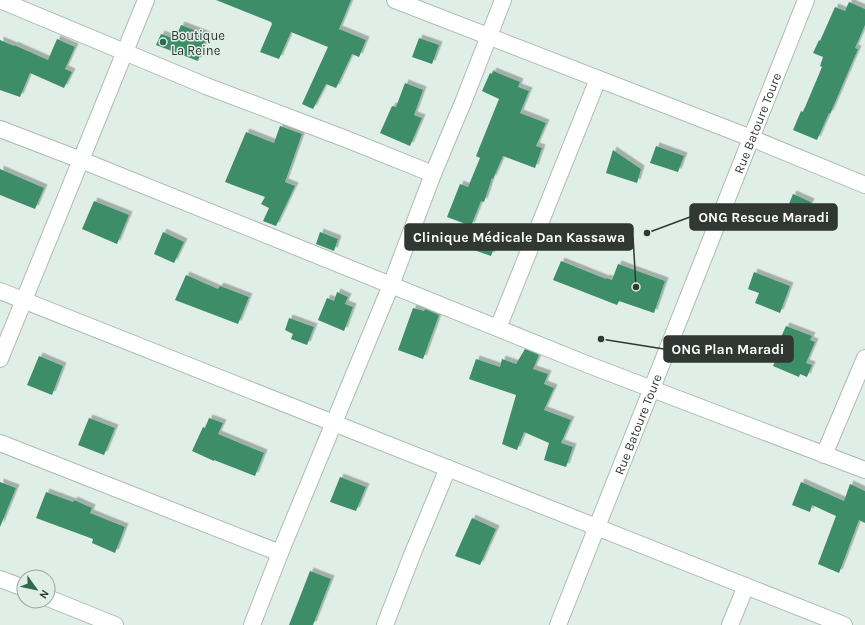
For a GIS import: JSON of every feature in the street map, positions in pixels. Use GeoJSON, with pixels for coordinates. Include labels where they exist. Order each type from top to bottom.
{"type":"FeatureCollection","features":[{"type":"Feature","properties":{"kind":"street"},"geometry":{"type":"LineString","coordinates":[[0,0],[206,86],[433,174]]}},
{"type":"Feature","properties":{"kind":"street"},"geometry":{"type":"LineString","coordinates":[[0,359],[146,0]]}},
{"type":"Feature","properties":{"kind":"street"},"geometry":{"type":"LineString","coordinates":[[395,0],[751,138],[865,185]]}},
{"type":"Feature","properties":{"kind":"street"},"geometry":{"type":"LineString","coordinates":[[252,625],[280,553],[391,285],[433,174],[503,0]]}},
{"type":"Feature","properties":{"kind":"street","name":"Rue Batoure Toure"},"geometry":{"type":"LineString","coordinates":[[558,625],[806,0]]}},
{"type":"Feature","properties":{"kind":"street"},"geometry":{"type":"LineString","coordinates":[[498,328],[598,79]]}},
{"type":"Feature","properties":{"kind":"street"},"geometry":{"type":"LineString","coordinates":[[0,129],[81,160],[498,328],[865,470]]}},
{"type":"Feature","properties":{"kind":"street"},"geometry":{"type":"LineString","coordinates":[[0,291],[844,625]]}},
{"type":"Feature","properties":{"kind":"street"},"geometry":{"type":"LineString","coordinates":[[824,455],[865,358]]}},
{"type":"Feature","properties":{"kind":"street"},"geometry":{"type":"LineString","coordinates":[[0,443],[280,553]]}},
{"type":"Feature","properties":{"kind":"street"},"geometry":{"type":"LineString","coordinates":[[385,625],[448,468]]}},
{"type":"Feature","properties":{"kind":"street"},"geometry":{"type":"LineString","coordinates":[[0,579],[16,585]]}},
{"type":"Feature","properties":{"kind":"street"},"geometry":{"type":"LineString","coordinates":[[730,625],[746,586]]}},
{"type":"Feature","properties":{"kind":"street"},"geometry":{"type":"LineString","coordinates":[[56,601],[115,625]]}},
{"type":"Feature","properties":{"kind":"building"},"geometry":{"type":"Polygon","coordinates":[[[216,0],[351,0],[339,29],[366,40],[359,57],[352,54],[336,88],[326,84],[313,109],[302,104],[328,47],[291,32],[279,59],[260,52],[272,24],[271,22],[216,0]]]}},
{"type":"Feature","properties":{"kind":"building"},"geometry":{"type":"Polygon","coordinates":[[[849,2],[865,9],[865,25],[855,48],[858,49],[817,140],[793,130],[801,111],[803,112],[822,67],[820,66],[823,57],[813,53],[835,7],[845,11],[849,2]]]}},
{"type":"Feature","properties":{"kind":"building"},"geometry":{"type":"Polygon","coordinates":[[[181,25],[207,35],[198,61],[156,45],[161,34],[175,39],[181,25]]]}},
{"type":"Feature","properties":{"kind":"building"},"geometry":{"type":"Polygon","coordinates":[[[419,38],[439,45],[432,64],[412,57],[419,38]]]}},
{"type":"Feature","properties":{"kind":"building"},"geometry":{"type":"Polygon","coordinates":[[[57,39],[75,47],[65,69],[72,72],[64,88],[30,73],[20,97],[0,90],[0,40],[48,60],[57,39]]]}},
{"type":"Feature","properties":{"kind":"building"},"geometry":{"type":"Polygon","coordinates":[[[493,71],[520,82],[518,87],[529,91],[520,113],[546,123],[536,146],[542,148],[535,168],[503,156],[493,179],[492,178],[484,202],[481,201],[471,226],[447,217],[460,184],[468,187],[480,158],[476,156],[499,99],[482,91],[490,73],[492,74],[493,71]]]}},
{"type":"Feature","properties":{"kind":"building"},"geometry":{"type":"Polygon","coordinates":[[[405,83],[423,90],[414,115],[422,118],[410,146],[380,133],[392,106],[396,107],[405,83]]]}},
{"type":"Feature","properties":{"kind":"building"},"geometry":{"type":"Polygon","coordinates":[[[280,126],[302,134],[285,182],[295,186],[276,226],[263,221],[269,208],[261,204],[265,197],[225,182],[246,132],[274,143],[280,126]]]}},
{"type":"Feature","properties":{"kind":"building"},"geometry":{"type":"Polygon","coordinates":[[[656,146],[684,156],[678,172],[650,163],[656,146]]]}},
{"type":"Feature","properties":{"kind":"building"},"geometry":{"type":"Polygon","coordinates":[[[613,150],[641,169],[637,183],[606,173],[613,150]]]}},
{"type":"Feature","properties":{"kind":"building"},"geometry":{"type":"Polygon","coordinates":[[[0,169],[44,188],[35,209],[0,195],[0,169]]]}},
{"type":"Feature","properties":{"kind":"building"},"geometry":{"type":"Polygon","coordinates":[[[793,194],[811,202],[801,223],[784,216],[793,194]]]}},
{"type":"Feature","properties":{"kind":"building"},"geometry":{"type":"Polygon","coordinates":[[[94,201],[129,215],[117,244],[82,229],[94,201]]]}},
{"type":"Feature","properties":{"kind":"building"},"geometry":{"type":"Polygon","coordinates":[[[479,228],[499,234],[491,256],[471,249],[479,228]]]}},
{"type":"Feature","properties":{"kind":"building"},"geometry":{"type":"Polygon","coordinates":[[[163,232],[184,242],[174,263],[154,254],[163,232]]]}},
{"type":"Feature","properties":{"kind":"building"},"geometry":{"type":"Polygon","coordinates":[[[320,232],[338,239],[334,251],[316,244],[320,232]]]}},
{"type":"Feature","properties":{"kind":"building"},"geometry":{"type":"Polygon","coordinates":[[[561,261],[606,279],[612,280],[618,264],[665,281],[654,313],[619,301],[617,305],[553,280],[561,261]]]}},
{"type":"Feature","properties":{"kind":"building"},"geometry":{"type":"Polygon","coordinates":[[[754,272],[790,286],[780,313],[755,303],[759,293],[748,289],[754,272]]]}},
{"type":"Feature","properties":{"kind":"building"},"geometry":{"type":"Polygon","coordinates":[[[186,275],[218,289],[220,286],[249,297],[238,324],[175,300],[186,275]]]}},
{"type":"Feature","properties":{"kind":"building"},"geometry":{"type":"Polygon","coordinates":[[[337,292],[348,297],[345,304],[353,307],[344,331],[318,320],[327,298],[334,301],[337,292]]]}},
{"type":"Feature","properties":{"kind":"building"},"geometry":{"type":"Polygon","coordinates":[[[413,308],[424,311],[425,309],[439,315],[423,359],[398,350],[413,308]]]}},
{"type":"Feature","properties":{"kind":"building"},"geometry":{"type":"Polygon","coordinates":[[[289,318],[314,327],[307,345],[291,339],[293,334],[285,330],[289,318]]]}},
{"type":"Feature","properties":{"kind":"building"},"geometry":{"type":"Polygon","coordinates":[[[786,326],[812,336],[810,340],[815,342],[806,363],[812,365],[807,377],[800,374],[799,377],[773,366],[781,347],[777,346],[786,326]]]}},
{"type":"Feature","properties":{"kind":"building"},"geometry":{"type":"Polygon","coordinates":[[[525,349],[539,355],[533,369],[548,374],[544,384],[554,388],[544,410],[571,420],[561,443],[573,447],[566,467],[544,460],[549,443],[524,432],[517,450],[502,444],[516,395],[469,379],[476,359],[500,367],[502,359],[516,364],[525,349]]]}},
{"type":"Feature","properties":{"kind":"building"},"geometry":{"type":"Polygon","coordinates":[[[39,356],[63,366],[52,395],[27,385],[39,356]]]}},
{"type":"Feature","properties":{"kind":"building"},"geometry":{"type":"Polygon","coordinates":[[[89,418],[115,428],[104,455],[78,445],[89,418]]]}},
{"type":"Feature","properties":{"kind":"building"},"geometry":{"type":"Polygon","coordinates":[[[209,418],[223,423],[218,434],[264,453],[255,476],[192,451],[203,427],[205,428],[209,418]]]}},
{"type":"Feature","properties":{"kind":"building"},"geometry":{"type":"Polygon","coordinates":[[[340,477],[366,487],[356,511],[330,502],[340,477]]]}},
{"type":"Feature","properties":{"kind":"building"},"geometry":{"type":"Polygon","coordinates":[[[0,482],[16,488],[0,527],[0,482]]]}},
{"type":"Feature","properties":{"kind":"building"},"geometry":{"type":"Polygon","coordinates":[[[801,482],[844,501],[850,484],[865,491],[865,523],[859,520],[839,573],[818,564],[836,516],[812,505],[810,512],[792,505],[801,482]]]}},
{"type":"Feature","properties":{"kind":"building"},"geometry":{"type":"Polygon","coordinates":[[[46,492],[73,502],[74,500],[92,508],[90,513],[125,527],[115,553],[92,543],[93,539],[36,518],[46,492]]]}},
{"type":"Feature","properties":{"kind":"building"},"geometry":{"type":"Polygon","coordinates":[[[472,518],[496,529],[480,565],[455,556],[472,518]]]}},
{"type":"Feature","properties":{"kind":"building"},"geometry":{"type":"Polygon","coordinates":[[[310,571],[331,579],[313,625],[289,625],[310,571]]]}},
{"type":"Feature","properties":{"kind":"place","name":"Boutique La Reine"},"geometry":{"type":"Point","coordinates":[163,42]}},
{"type":"Feature","properties":{"kind":"place","name":"ONG Rescue Maradi"},"geometry":{"type":"Point","coordinates":[647,233]}},
{"type":"Feature","properties":{"kind":"place","name":"Clinique Médicale Dan Kassawa"},"geometry":{"type":"Point","coordinates":[636,287]}},
{"type":"Feature","properties":{"kind":"place","name":"ONG Plan Maradi"},"geometry":{"type":"Point","coordinates":[601,339]}}]}
